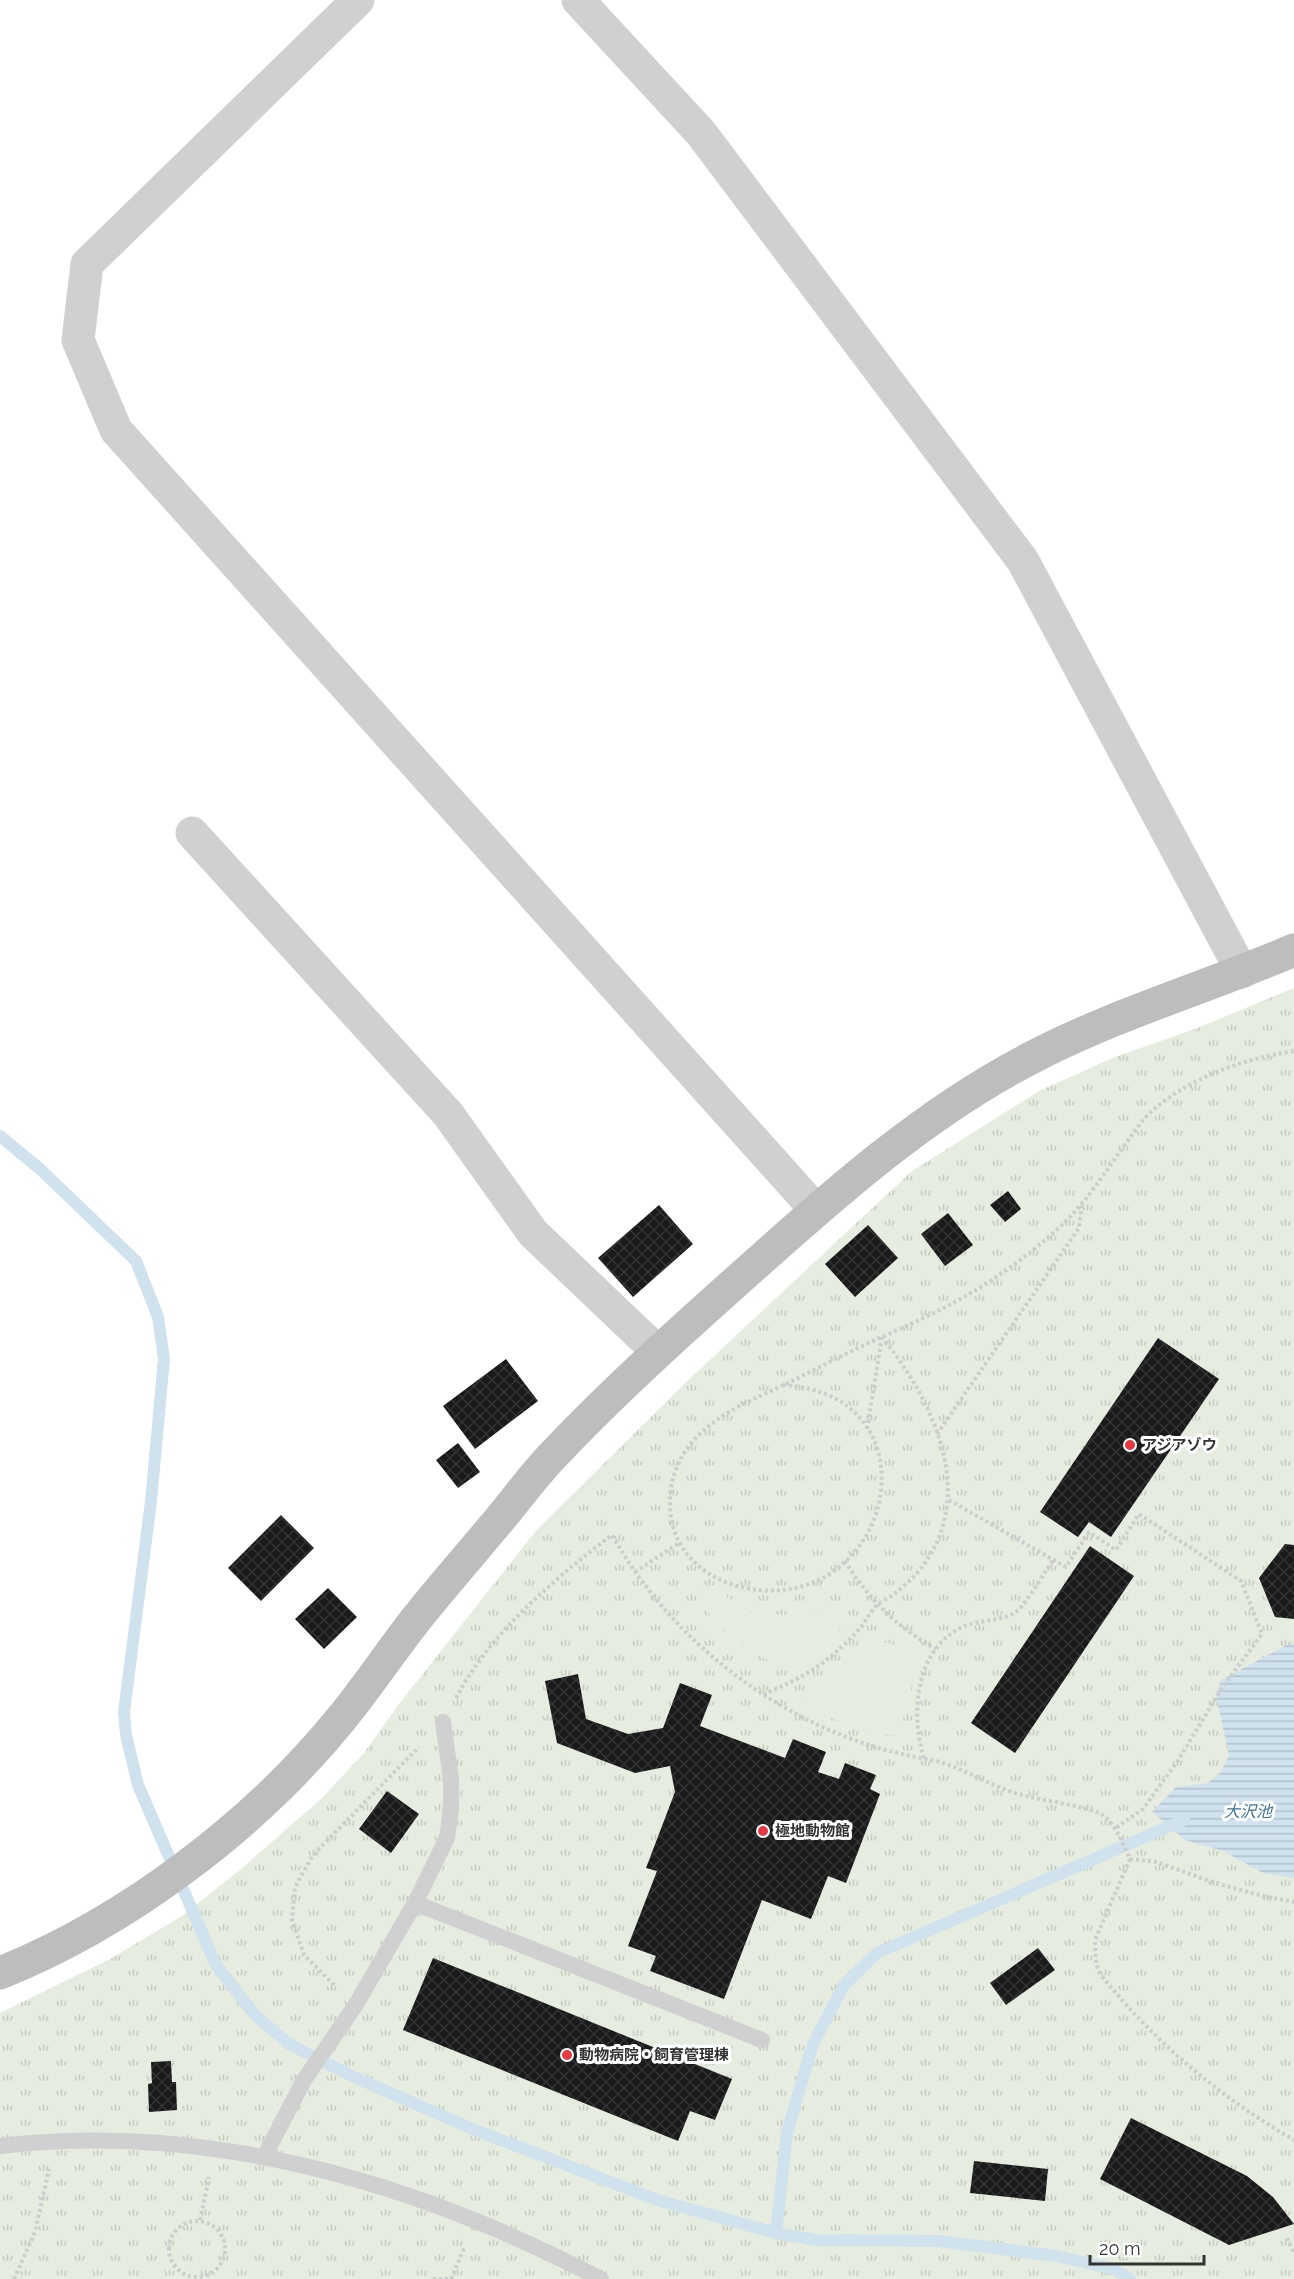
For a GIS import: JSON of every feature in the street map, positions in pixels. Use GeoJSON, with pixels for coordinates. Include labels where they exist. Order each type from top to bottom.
{"type":"FeatureCollection","features":[{"type":"Feature","properties":{"kind":"street"},"geometry":{"type":"LineString","coordinates":[[358,0],[87,264],[78,340],[116,430],[816,1210]]}},
{"type":"Feature","properties":{"kind":"street"},"geometry":{"type":"LineString","coordinates":[[578,0],[701,133],[1023,561],[1242,972]]}},
{"type":"Feature","properties":{"kind":"street"},"geometry":{"type":"LineString","coordinates":[[192,833],[448,1114],[533,1233],[658,1352]]}},
{"type":"Feature","properties":{"kind":"street"},"geometry":{"type":"LineString","coordinates":[[0,1973],[68,1940],[174,1875],[261,1804],[340,1720],[418,1617],[555,1452],[658,1352],[816,1210],[909,1135],[979,1087],[1070,1038],[1294,950]]}},
{"type":"Feature","properties":{"kind":"lane"},"geometry":{"type":"LineString","coordinates":[[264,2157],[304,2080],[355,2006],[415,1903],[447,1838],[451,1809],[451,1779],[443,1722]]}},
{"type":"Feature","properties":{"kind":"lane"},"geometry":{"type":"LineString","coordinates":[[415,1903],[762,2040]]}},
{"type":"Feature","properties":{"kind":"lane"},"geometry":{"type":"LineString","coordinates":[[0,2146],[52,2142],[150,2142],[264,2157],[351,2177],[444,2207],[505,2231],[601,2279]]}},
{"type":"Feature","properties":{"kind":"path"},"geometry":{"type":"LineString","coordinates":[[783,1385],[808,1388],[831,1396],[845,1405],[867,1429],[880,1459],[882,1492],[873,1523],[864,1539],[845,1561],[823,1577],[806,1584],[769,1591],[750,1589],[732,1584],[699,1567],[679,1543],[670,1517],[669,1505],[673,1479],[683,1455],[700,1434],[726,1414],[754,1398],[882,1336],[925,1318],[976,1291],[1032,1251],[1082,1203],[1147,1116],[1163,1103],[1217,1072],[1256,1059],[1294,1051]]}},
{"type":"Feature","properties":{"kind":"path"},"geometry":{"type":"LineString","coordinates":[[937,1434],[1080,1228],[1082,1203]]}},
{"type":"Feature","properties":{"kind":"path"},"geometry":{"type":"LineString","coordinates":[[867,1429],[882,1336]]}},
{"type":"Feature","properties":{"kind":"path"},"geometry":{"type":"LineString","coordinates":[[763,1694],[803,1676],[828,1659],[855,1634],[877,1604],[900,1590],[919,1571],[944,1525],[949,1500],[946,1466],[937,1434],[914,1383],[882,1336]]}},
{"type":"Feature","properties":{"kind":"path"},"geometry":{"type":"LineString","coordinates":[[949,1500],[1066,1567],[1089,1532],[1116,1550],[1139,1515],[1241,1581],[1262,1635],[1222,1688],[1177,1762],[1143,1809],[1114,1829]]}},
{"type":"Feature","properties":{"kind":"path"},"geometry":{"type":"LineString","coordinates":[[355,2006],[304,1955],[292,1920],[295,1887],[313,1855],[443,1722],[460,1690],[504,1632],[554,1581],[612,1535],[635,1572],[664,1609],[696,1642],[732,1673],[792,1711],[834,1732],[879,1748],[945,1763],[987,1783],[1019,1794],[1100,1813],[1118,1833],[1130,1859],[1095,1940],[1094,1952],[1100,1974],[1149,2030],[1204,2080],[1241,2107],[1294,2140]]}},
{"type":"Feature","properties":{"kind":"path"},"geometry":{"type":"LineString","coordinates":[[635,1572],[679,1543]]}},
{"type":"Feature","properties":{"kind":"path"},"geometry":{"type":"LineString","coordinates":[[924,1759],[917,1724],[918,1701],[926,1666],[936,1649],[946,1637],[965,1626],[1017,1612],[1054,1559]]}},
{"type":"Feature","properties":{"kind":"path"},"geometry":{"type":"LineString","coordinates":[[845,1561],[877,1604],[903,1628],[936,1649]]}},
{"type":"Feature","properties":{"kind":"path"},"geometry":{"type":"LineString","coordinates":[[1130,1859],[1157,1862],[1215,1883],[1294,1902]]}},
{"type":"Feature","properties":{"kind":"path"},"geometry":{"type":"LineString","coordinates":[[14,2279],[26,2254],[41,2210],[52,2142]]}},
{"type":"Feature","properties":{"kind":"path"},"geometry":{"type":"LineString","coordinates":[[200,2220],[215,2149]]}},
{"type":"Feature","properties":{"kind":"path"},"geometry":{"type":"LineString","coordinates":[[200,2220],[214,2226],[224,2240],[225,2257],[214,2272],[198,2277],[181,2272],[170,2258],[170,2240],[181,2226],[200,2220]]}},
{"type":"Feature","properties":{"kind":"path"},"geometry":{"type":"LineString","coordinates":[[433,2279],[450,2279],[475,2220]]}},
{"type":"Feature","properties":{"kind":"path"},"geometry":{"type":"LineString","coordinates":[[1287,2238],[1294,2253]]}},
{"type":"Feature","properties":{"kind":"green space"},"geometry":{"type":"Polygon","coordinates":[[[1294,988],[1294,2279],[0,2279],[0,2013],[110,1959],[182,1916],[241,1869],[322,1798],[364,1753],[399,1704],[535,1532],[682,1386],[912,1171],[1039,1091],[1115,1057],[1195,1029],[1294,988]]]}},
{"type":"Feature","properties":{"kind":"green space"},"geometry":{"type":"Polygon","coordinates":[[[704,1584],[750,1612],[776,1615],[797,1614],[827,1607],[840,1612],[845,1623],[820,1650],[805,1662],[792,1665],[778,1663],[748,1648],[720,1626],[702,1604],[694,1587],[704,1584]]]}},
{"type":"Feature","properties":{"kind":"green space"},"geometry":{"type":"Polygon","coordinates":[[[869,1638],[914,1650],[915,1659],[910,1694],[895,1735],[860,1729],[805,1705],[804,1692],[844,1664],[869,1638]]]}},
{"type":"Feature","properties":{"kind":"water","name":"大沢池"},"geometry":{"type":"Polygon","coordinates":[[[1294,1643],[1294,1878],[1263,1873],[1223,1851],[1185,1840],[1152,1812],[1176,1787],[1208,1783],[1221,1772],[1229,1755],[1216,1696],[1221,1680],[1294,1643]]]}},
{"type":"Feature","properties":{"kind":"building"},"geometry":{"type":"Polygon","coordinates":[[[1008,1191],[1021,1209],[1005,1222],[990,1205],[1008,1191]]]}},
{"type":"Feature","properties":{"kind":"building"},"geometry":{"type":"Polygon","coordinates":[[[659,1205],[693,1244],[633,1297],[598,1258],[659,1205]]]}},
{"type":"Feature","properties":{"kind":"building"},"geometry":{"type":"Polygon","coordinates":[[[948,1213],[973,1245],[945,1266],[921,1234],[948,1213]]]}},
{"type":"Feature","properties":{"kind":"building"},"geometry":{"type":"Polygon","coordinates":[[[868,1225],[898,1258],[855,1297],[825,1264],[868,1225]]]}},
{"type":"Feature","properties":{"kind":"building","name":"アジアゾウ"},"geometry":{"type":"Polygon","coordinates":[[[1158,1338],[1219,1379],[1111,1537],[1089,1522],[1078,1537],[1040,1512],[1158,1338]]]}},
{"type":"Feature","properties":{"kind":"building"},"geometry":{"type":"Polygon","coordinates":[[[506,1359],[538,1401],[475,1449],[443,1406],[506,1359]]]}},
{"type":"Feature","properties":{"kind":"building"},"geometry":{"type":"Polygon","coordinates":[[[458,1443],[480,1472],[458,1488],[436,1460],[458,1443]]]}},
{"type":"Feature","properties":{"kind":"building"},"geometry":{"type":"Polygon","coordinates":[[[281,1515],[314,1548],[261,1601],[228,1568],[281,1515]]]}},
{"type":"Feature","properties":{"kind":"building"},"geometry":{"type":"Polygon","coordinates":[[[1285,1544],[1294,1545],[1294,1619],[1275,1617],[1259,1578],[1285,1544]]]}},
{"type":"Feature","properties":{"kind":"building"},"geometry":{"type":"Polygon","coordinates":[[[1090,1546],[1134,1576],[1015,1753],[971,1723],[1090,1546]]]}},
{"type":"Feature","properties":{"kind":"building"},"geometry":{"type":"Polygon","coordinates":[[[328,1588],[357,1617],[324,1649],[295,1619],[328,1588]]]}},
{"type":"Feature","properties":{"kind":"building","name":"極地動物館"},"geometry":{"type":"Polygon","coordinates":[[[578,1674],[586,1719],[628,1734],[663,1728],[680,1683],[712,1695],[700,1726],[785,1758],[793,1739],[826,1752],[818,1772],[839,1779],[845,1763],[876,1775],[870,1789],[880,1794],[846,1883],[828,1876],[811,1919],[762,1900],[724,1999],[650,1971],[656,1956],[628,1946],[657,1871],[646,1868],[675,1792],[670,1766],[635,1773],[557,1743],[545,1681],[578,1674]]]}},
{"type":"Feature","properties":{"kind":"building"},"geometry":{"type":"Polygon","coordinates":[[[387,1791],[419,1814],[391,1853],[359,1829],[387,1791]]]}},
{"type":"Feature","properties":{"kind":"building"},"geometry":{"type":"Polygon","coordinates":[[[1038,1948],[1055,1970],[1006,2005],[990,1983],[1038,1948]]]}},
{"type":"Feature","properties":{"kind":"building","name":"動物病院・飼育管理棟"},"geometry":{"type":"Polygon","coordinates":[[[433,1958],[732,2079],[715,2120],[690,2111],[678,2141],[403,2030],[433,1958]]]}},
{"type":"Feature","properties":{"kind":"building"},"geometry":{"type":"Polygon","coordinates":[[[171,2061],[172,2082],[176,2082],[177,2110],[149,2112],[148,2084],[152,2083],[151,2062],[171,2061]]]}},
{"type":"Feature","properties":{"kind":"building"},"geometry":{"type":"Polygon","coordinates":[[[1131,2118],[1247,2176],[1273,2197],[1294,2224],[1229,2245],[1100,2179],[1131,2118]]]}},
{"type":"Feature","properties":{"kind":"building"},"geometry":{"type":"Polygon","coordinates":[[[974,2161],[1048,2169],[1045,2201],[970,2193],[974,2161]]]}},
{"type":"Feature","properties":{"kind":"waterway"},"geometry":{"type":"LineString","coordinates":[[0,1136],[40,1169],[136,1261],[158,1317],[164,1359],[151,1501],[124,1712],[126,1735],[138,1785],[216,1965],[255,2015],[289,2044],[354,2077],[475,2130],[657,2200],[776,2233],[815,2240],[938,2241],[1056,2256],[1114,2269],[1130,2279]]}},
{"type":"Feature","properties":{"kind":"waterway"},"geometry":{"type":"LineString","coordinates":[[776,2233],[787,2132],[813,2044],[844,1985],[877,1953],[1184,1820]]}},
{"type":"Feature","properties":{"kind":"place","name":"アジアゾウ"},"geometry":{"type":"Point","coordinates":[1130,1445]}},
{"type":"Feature","properties":{"kind":"place","name":"極地動物館"},"geometry":{"type":"Point","coordinates":[763,1831]}},
{"type":"Feature","properties":{"kind":"place","name":"動物病院・飼育管理棟"},"geometry":{"type":"Point","coordinates":[567,2055]}}]}
